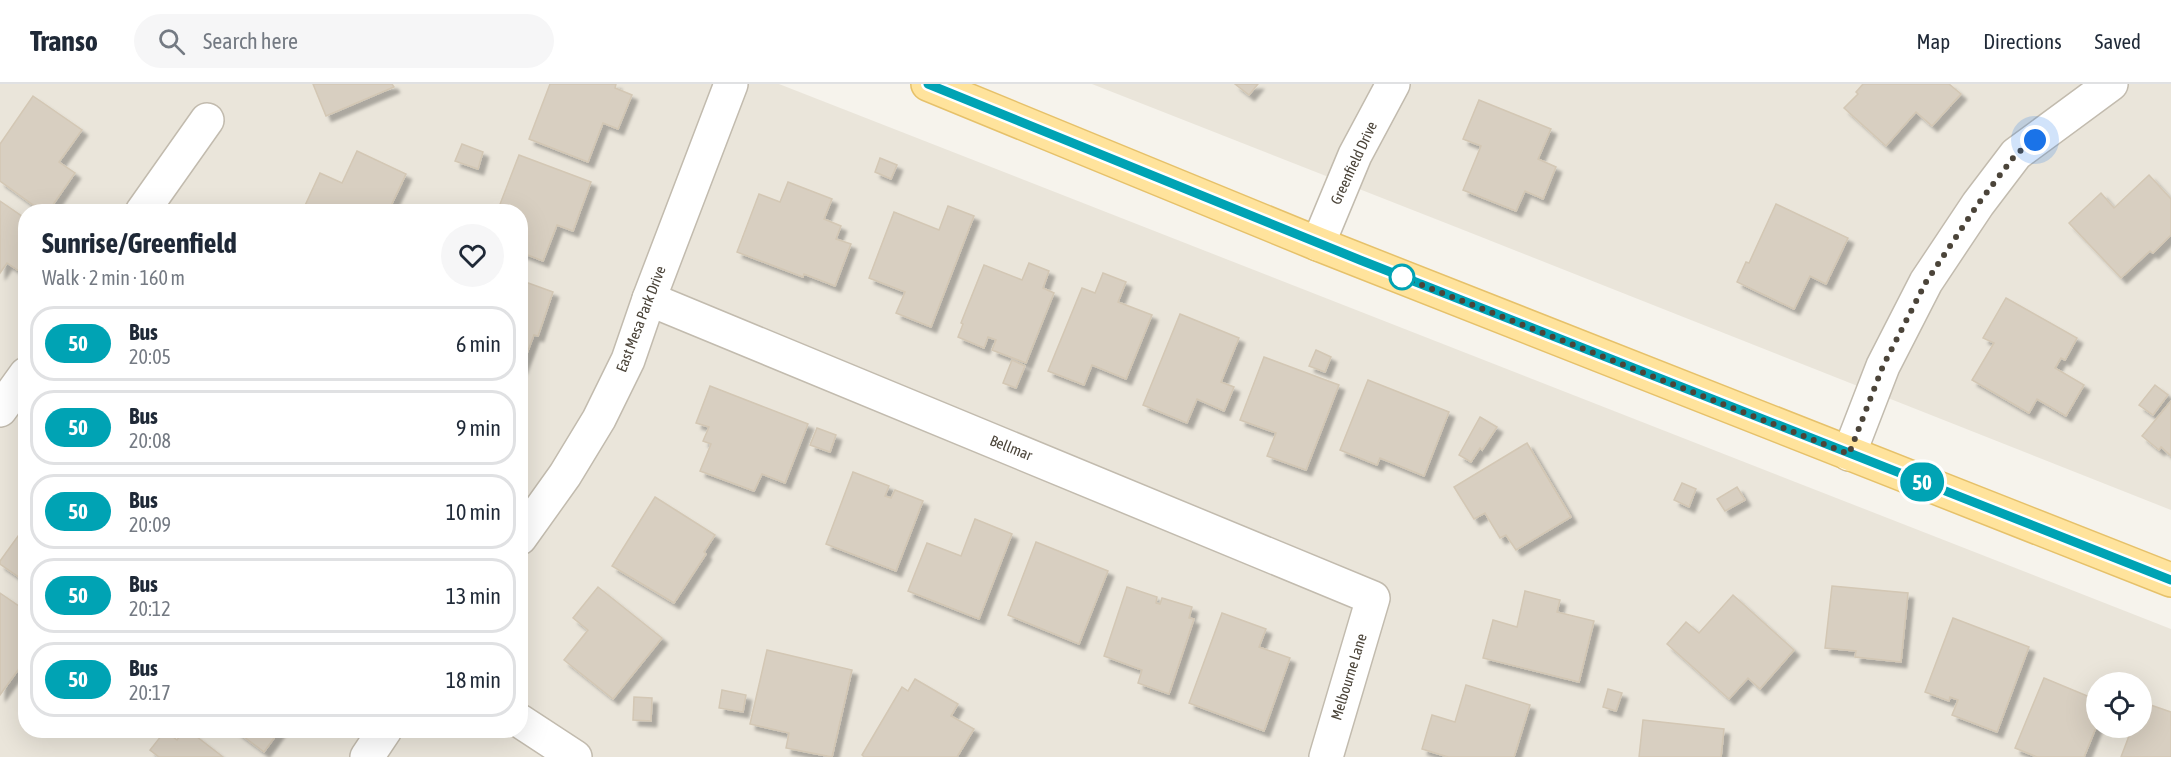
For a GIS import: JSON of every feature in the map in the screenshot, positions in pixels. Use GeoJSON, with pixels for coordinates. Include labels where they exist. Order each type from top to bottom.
{"type":"FeatureCollection","features":[{"type":"Feature","properties":{"kind":"main road"},"geometry":{"type":"LineString","coordinates":[[928,84],[1318,244],[2171,580]]}},
{"type":"Feature","properties":{"kind":"street","name":"East Mesa Park Drive"},"geometry":{"type":"LineString","coordinates":[[528,527],[566,476],[599,419],[628,360],[731,84]]}},
{"type":"Feature","properties":{"kind":"street","name":"Greenfield Drive"},"geometry":{"type":"LineString","coordinates":[[1318,244],[1355,155],[1393,84]]}},
{"type":"Feature","properties":{"kind":"street"},"geometry":{"type":"LineString","coordinates":[[1849,454],[1883,366],[1926,282],[1978,204],[2016,154],[2111,84]]}},
{"type":"Feature","properties":{"kind":"street"},"geometry":{"type":"LineString","coordinates":[[148,204],[207,120]]}},
{"type":"Feature","properties":{"kind":"street","name":"Bellmar"},"geometry":{"type":"LineString","coordinates":[[649,299],[1373,597]]}},
{"type":"Feature","properties":{"kind":"street"},"geometry":{"type":"LineString","coordinates":[[0,410],[18,385]]}},
{"type":"Feature","properties":{"kind":"street","name":"Melbourne Lane"},"geometry":{"type":"LineString","coordinates":[[1326,757],[1373,597]]}},
{"type":"Feature","properties":{"kind":"street"},"geometry":{"type":"LineString","coordinates":[[528,726],[575,757]]}},
{"type":"Feature","properties":{"kind":"street"},"geometry":{"type":"LineString","coordinates":[[367,757],[380,738]]}},
{"type":"Feature","properties":{"kind":"shaded area"},"geometry":{"type":"Polygon","coordinates":[[[0,84],[779,84],[2171,629],[2171,757],[0,757],[0,84]]]}},
{"type":"Feature","properties":{"kind":"shaded area"},"geometry":{"type":"Polygon","coordinates":[[[1092,84],[2171,84],[2171,510],[1461,229],[1092,84]]]}},
{"type":"Feature","properties":{"kind":"building"},"geometry":{"type":"Polygon","coordinates":[[[313,84],[392,84],[394,87],[326,116],[313,84]]]}},
{"type":"Feature","properties":{"kind":"building"},"geometry":{"type":"Polygon","coordinates":[[[550,84],[616,84],[615,88],[632,95],[618,129],[603,123],[588,162],[529,139],[550,84]]]}},
{"type":"Feature","properties":{"kind":"building"},"geometry":{"type":"Polygon","coordinates":[[[1235,84],[1258,84],[1249,95],[1235,84]]]}},
{"type":"Feature","properties":{"kind":"building"},"geometry":{"type":"Polygon","coordinates":[[[1863,84],[1949,84],[1961,94],[1932,126],[1916,112],[1886,146],[1844,108],[1858,94],[1856,92],[1863,84]]]}},
{"type":"Feature","properties":{"kind":"building"},"geometry":{"type":"Polygon","coordinates":[[[33,96],[82,130],[59,162],[75,173],[54,204],[32,204],[0,181],[0,144],[33,96]]]}},
{"type":"Feature","properties":{"kind":"building"},"geometry":{"type":"Polygon","coordinates":[[[1479,100],[1551,129],[1538,159],[1556,167],[1543,199],[1525,191],[1516,211],[1463,190],[1481,146],[1463,139],[1479,100]]]}},
{"type":"Feature","properties":{"kind":"building"},"geometry":{"type":"Polygon","coordinates":[[[462,144],[483,152],[478,169],[455,161],[462,144]]]}},
{"type":"Feature","properties":{"kind":"building"},"geometry":{"type":"Polygon","coordinates":[[[357,151],[406,174],[392,204],[306,204],[320,173],[342,183],[357,151]]]}},
{"type":"Feature","properties":{"kind":"building"},"geometry":{"type":"Polygon","coordinates":[[[519,155],[591,182],[573,231],[557,225],[543,261],[528,255],[528,204],[500,204],[519,155]]]}},
{"type":"Feature","properties":{"kind":"building"},"geometry":{"type":"Polygon","coordinates":[[[880,158],[897,165],[891,179],[875,172],[880,158]]]}},
{"type":"Feature","properties":{"kind":"building"},"geometry":{"type":"Polygon","coordinates":[[[2149,175],[2171,199],[2171,235],[2153,253],[2150,251],[2121,278],[2069,223],[2101,193],[2114,208],[2149,175]]]}},
{"type":"Feature","properties":{"kind":"building"},"geometry":{"type":"Polygon","coordinates":[[[788,182],[832,199],[824,219],[841,226],[836,239],[851,244],[835,286],[804,274],[803,277],[737,252],[759,194],[780,202],[788,182]]]}},
{"type":"Feature","properties":{"kind":"building"},"geometry":{"type":"Polygon","coordinates":[[[0,201],[18,213],[18,270],[7,263],[0,273],[0,201]]]}},
{"type":"Feature","properties":{"kind":"building"},"geometry":{"type":"Polygon","coordinates":[[[1776,204],[1848,238],[1826,284],[1810,276],[1794,309],[1737,282],[1746,262],[1749,263],[1776,204]]]}},
{"type":"Feature","properties":{"kind":"building"},"geometry":{"type":"Polygon","coordinates":[[[948,206],[974,216],[931,327],[896,313],[905,292],[869,278],[894,212],[939,230],[948,206]]]}},
{"type":"Feature","properties":{"kind":"building"},"geometry":{"type":"Polygon","coordinates":[[[1029,263],[1049,271],[1043,288],[1054,293],[1026,363],[992,350],[996,340],[988,337],[984,348],[958,337],[963,324],[961,323],[984,265],[1022,280],[1029,263]]]}},
{"type":"Feature","properties":{"kind":"building"},"geometry":{"type":"Polygon","coordinates":[[[1103,273],[1126,282],[1118,302],[1152,315],[1126,379],[1092,365],[1084,385],[1048,371],[1082,288],[1095,293],[1103,273]]]}},
{"type":"Feature","properties":{"kind":"building"},"geometry":{"type":"Polygon","coordinates":[[[528,283],[553,292],[538,336],[534,335],[528,351],[528,283]]]}},
{"type":"Feature","properties":{"kind":"building"},"geometry":{"type":"Polygon","coordinates":[[[2006,298],[2077,338],[2065,360],[2061,358],[2055,368],[2084,385],[2066,416],[2037,399],[2029,413],[1972,380],[1994,343],[1983,338],[2006,298]]]}},
{"type":"Feature","properties":{"kind":"building"},"geometry":{"type":"Polygon","coordinates":[[[1180,314],[1239,338],[1221,382],[1234,387],[1224,411],[1197,399],[1187,423],[1143,405],[1180,314]]]}},
{"type":"Feature","properties":{"kind":"building"},"geometry":{"type":"Polygon","coordinates":[[[1316,350],[1331,357],[1325,372],[1309,366],[1316,350]]]}},
{"type":"Feature","properties":{"kind":"building"},"geometry":{"type":"Polygon","coordinates":[[[1264,357],[1339,385],[1306,470],[1267,456],[1276,433],[1240,420],[1264,357]]]}},
{"type":"Feature","properties":{"kind":"building"},"geometry":{"type":"Polygon","coordinates":[[[1012,360],[1025,366],[1016,388],[1003,383],[1012,360]]]}},
{"type":"Feature","properties":{"kind":"building"},"geometry":{"type":"Polygon","coordinates":[[[1368,380],[1449,412],[1424,476],[1380,458],[1377,465],[1340,450],[1368,380]]]}},
{"type":"Feature","properties":{"kind":"building"},"geometry":{"type":"Polygon","coordinates":[[[2155,385],[2168,395],[2153,415],[2139,405],[2155,385]]]}},
{"type":"Feature","properties":{"kind":"building"},"geometry":{"type":"Polygon","coordinates":[[[710,386],[808,424],[785,483],[762,474],[754,491],[700,471],[711,444],[703,441],[709,427],[696,423],[710,386]]]}},
{"type":"Feature","properties":{"kind":"building"},"geometry":{"type":"Polygon","coordinates":[[[2171,401],[2171,456],[2161,447],[2159,450],[2142,436],[2171,401]]]}},
{"type":"Feature","properties":{"kind":"building"},"geometry":{"type":"Polygon","coordinates":[[[1480,417],[1497,427],[1471,462],[1459,455],[1480,417]]]}},
{"type":"Feature","properties":{"kind":"building"},"geometry":{"type":"Polygon","coordinates":[[[817,428],[836,435],[830,452],[810,445],[817,428]]]}},
{"type":"Feature","properties":{"kind":"building"},"geometry":{"type":"Polygon","coordinates":[[[1527,443],[1571,517],[1516,550],[1506,535],[1500,538],[1485,513],[1474,519],[1454,487],[1527,443]]]}},
{"type":"Feature","properties":{"kind":"building"},"geometry":{"type":"Polygon","coordinates":[[[853,472],[889,486],[885,496],[891,498],[895,490],[923,501],[896,571],[826,544],[853,472]]]}},
{"type":"Feature","properties":{"kind":"building"},"geometry":{"type":"Polygon","coordinates":[[[1682,483],[1696,489],[1689,507],[1674,500],[1682,483]]]}},
{"type":"Feature","properties":{"kind":"building"},"geometry":{"type":"Polygon","coordinates":[[[1737,487],[1745,500],[1725,511],[1717,499],[1737,487]]]}},
{"type":"Feature","properties":{"kind":"building"},"geometry":{"type":"Polygon","coordinates":[[[655,497],[715,535],[704,552],[706,554],[674,603],[612,566],[655,497]]]}},
{"type":"Feature","properties":{"kind":"building"},"geometry":{"type":"Polygon","coordinates":[[[975,519],[1012,534],[979,619],[908,591],[927,543],[961,556],[975,519]]]}},
{"type":"Feature","properties":{"kind":"building"},"geometry":{"type":"Polygon","coordinates":[[[18,536],[18,576],[0,564],[18,536]]]}},
{"type":"Feature","properties":{"kind":"building"},"geometry":{"type":"Polygon","coordinates":[[[1036,542],[1108,571],[1079,644],[1008,615],[1036,542]]]}},
{"type":"Feature","properties":{"kind":"building"},"geometry":{"type":"Polygon","coordinates":[[[1832,586],[1908,593],[1901,662],[1855,657],[1856,651],[1825,648],[1832,586]]]}},
{"type":"Feature","properties":{"kind":"building"},"geometry":{"type":"Polygon","coordinates":[[[598,587],[662,638],[613,699],[564,660],[588,630],[573,618],[598,587]]]}},
{"type":"Feature","properties":{"kind":"building"},"geometry":{"type":"Polygon","coordinates":[[[1127,587],[1157,597],[1156,603],[1160,604],[1162,598],[1192,607],[1189,618],[1194,619],[1169,694],[1138,683],[1142,670],[1104,656],[1127,587]]]}},
{"type":"Feature","properties":{"kind":"building"},"geometry":{"type":"Polygon","coordinates":[[[1525,591],[1560,600],[1557,612],[1594,621],[1579,682],[1483,658],[1493,620],[1517,627],[1525,591]]]}},
{"type":"Feature","properties":{"kind":"building"},"geometry":{"type":"Polygon","coordinates":[[[0,593],[18,605],[18,670],[0,695],[0,593]]]}},
{"type":"Feature","properties":{"kind":"building"},"geometry":{"type":"Polygon","coordinates":[[[1733,595],[1794,650],[1760,689],[1748,678],[1729,699],[1667,644],[1686,622],[1699,633],[1733,595]]]}},
{"type":"Feature","properties":{"kind":"building"},"geometry":{"type":"Polygon","coordinates":[[[1222,613],[1266,629],[1259,647],[1290,658],[1264,731],[1189,703],[1222,613]]]}},
{"type":"Feature","properties":{"kind":"building"},"geometry":{"type":"Polygon","coordinates":[[[1953,618],[2029,647],[1997,732],[1952,715],[1958,700],[1950,697],[1949,701],[1925,692],[1953,618]]]}},
{"type":"Feature","properties":{"kind":"building"},"geometry":{"type":"Polygon","coordinates":[[[767,650],[852,670],[832,757],[786,748],[789,733],[750,724],[767,650]]]}},
{"type":"Feature","properties":{"kind":"building"},"geometry":{"type":"Polygon","coordinates":[[[2044,678],[2086,695],[2086,738],[2092,738],[2084,757],[2037,757],[2015,748],[2044,678]]]}},
{"type":"Feature","properties":{"kind":"building"},"geometry":{"type":"Polygon","coordinates":[[[915,679],[958,704],[951,716],[974,729],[957,757],[864,757],[862,755],[902,687],[908,691],[915,679]]]}},
{"type":"Feature","properties":{"kind":"building"},"geometry":{"type":"Polygon","coordinates":[[[1466,685],[1530,705],[1514,757],[1448,757],[1422,749],[1432,715],[1455,722],[1466,685]]]}},
{"type":"Feature","properties":{"kind":"building"},"geometry":{"type":"Polygon","coordinates":[[[1608,689],[1622,693],[1616,711],[1603,707],[1608,689]]]}},
{"type":"Feature","properties":{"kind":"building"},"geometry":{"type":"Polygon","coordinates":[[[722,690],[746,695],[743,712],[719,708],[722,690]]]}},
{"type":"Feature","properties":{"kind":"building"},"geometry":{"type":"Polygon","coordinates":[[[634,697],[652,698],[651,721],[633,720],[634,697]]]}},
{"type":"Feature","properties":{"kind":"building"},"geometry":{"type":"Polygon","coordinates":[[[2152,705],[2171,712],[2171,757],[2121,757],[2128,738],[2152,738],[2152,705]]]}},
{"type":"Feature","properties":{"kind":"building"},"geometry":{"type":"Polygon","coordinates":[[[1643,720],[1724,729],[1721,757],[1639,757],[1643,720]]]}},
{"type":"Feature","properties":{"kind":"building"},"geometry":{"type":"Polygon","coordinates":[[[159,738],[177,740],[178,738],[198,738],[223,757],[159,757],[150,750],[159,738]]]}},
{"type":"Feature","properties":{"kind":"building"},"geometry":{"type":"Polygon","coordinates":[[[246,738],[274,738],[264,752],[246,738]]]}},
{"type":"Feature","properties":{"kind":"bus line","name":"50"},"geometry":{"type":"LineString","coordinates":[[928,84],[1360,260],[2171,580]]}},
{"type":"Feature","properties":{"kind":"route"},"geometry":{"type":"LineString","coordinates":[[1402,277],[1849,454],[1883,366],[1926,282],[1978,204],[2016,154],[2035,140]]}}]}
